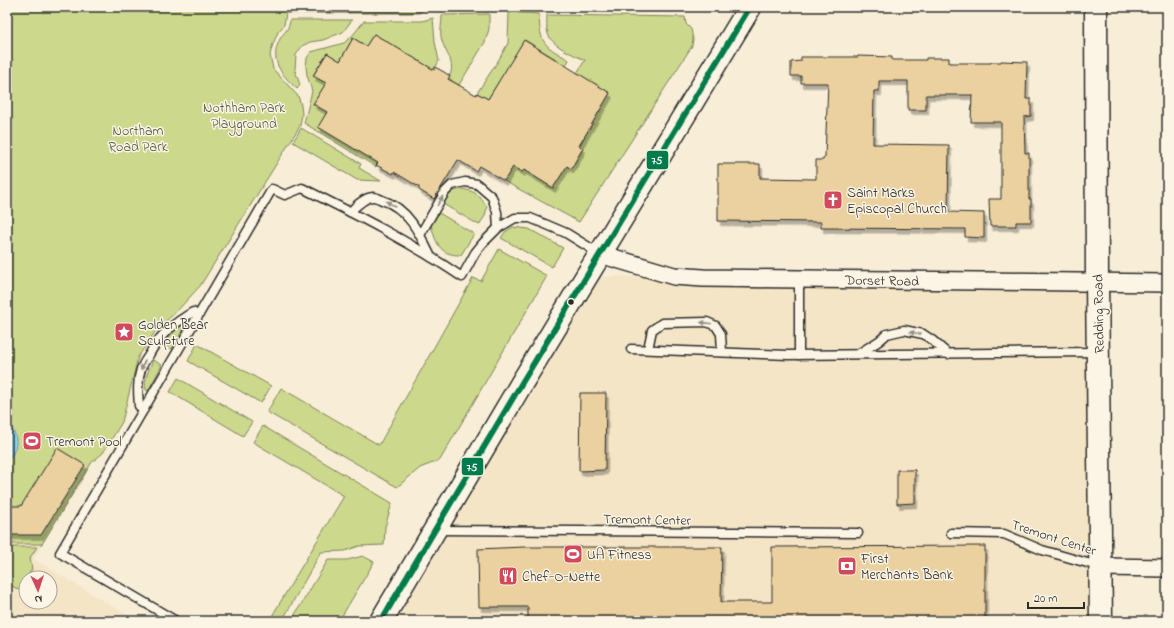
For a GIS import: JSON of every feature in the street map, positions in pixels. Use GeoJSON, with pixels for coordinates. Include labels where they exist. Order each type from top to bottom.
{"type":"FeatureCollection","features":[{"type":"Feature","properties":{"kind":"main road"},"geometry":{"type":"LineString","coordinates":[[381,621],[523,381],[750,7]]}},
{"type":"Feature","properties":{"kind":"main road","name":"Redding Road"},"geometry":{"type":"LineString","coordinates":[[1096,7],[1097,282],[1101,621]]}},
{"type":"Feature","properties":{"kind":"street","name":"Dorset Road"},"geometry":{"type":"LineString","coordinates":[[600,254],[674,276],[703,278],[1167,283]]}},
{"type":"Feature","properties":{"kind":"street"},"geometry":{"type":"LineString","coordinates":[[1101,567],[1167,568]]}},
{"type":"Feature","properties":{"kind":"lane"},"geometry":{"type":"LineString","coordinates":[[420,234],[445,192],[452,185],[465,182],[477,184],[492,197],[497,212],[498,228]]}},
{"type":"Feature","properties":{"kind":"lane"},"geometry":{"type":"LineString","coordinates":[[176,621],[60,553],[272,189],[285,195],[302,188],[350,212],[431,257],[462,277],[475,253],[483,243],[498,228],[516,218],[530,218],[566,233],[600,254]]}},
{"type":"Feature","properties":{"kind":"lane"},"geometry":{"type":"LineString","coordinates":[[350,212],[360,202],[373,197],[390,202],[404,212],[420,234],[431,257]]}},
{"type":"Feature","properties":{"kind":"lane"},"geometry":{"type":"LineString","coordinates":[[799,279],[799,355]]}},
{"type":"Feature","properties":{"kind":"lane"},"geometry":{"type":"LineString","coordinates":[[144,408],[139,406],[138,392],[142,368],[150,353],[165,331],[193,312],[198,316]]}},
{"type":"Feature","properties":{"kind":"lane"},"geometry":{"type":"LineString","coordinates":[[648,349],[652,330],[662,323],[707,322],[716,326],[721,334],[722,352]]}},
{"type":"Feature","properties":{"kind":"lane"},"geometry":{"type":"LineString","coordinates":[[858,354],[879,342],[887,334],[904,330],[923,334],[948,354]]}},
{"type":"Feature","properties":{"kind":"lane"},"geometry":{"type":"LineString","coordinates":[[631,349],[799,355],[1098,352]]}},
{"type":"Feature","properties":{"kind":"lane","name":"Tremont Center"},"geometry":{"type":"LineString","coordinates":[[436,530],[858,533]]}},
{"type":"Feature","properties":{"kind":"lane","name":"Tremont Center"},"geometry":{"type":"LineString","coordinates":[[951,533],[1004,534],[1042,550],[1101,567]]}},
{"type":"Feature","properties":{"kind":"shaded area"},"geometry":{"type":"Polygon","coordinates":[[[585,276],[1097,282],[1101,621],[381,621],[585,276]]]}},
{"type":"Feature","properties":{"kind":"shaded area"},"geometry":{"type":"Polygon","coordinates":[[[7,544],[42,544],[34,559],[52,570],[18,570],[18,610],[58,610],[58,573],[137,621],[7,621],[7,544]]]}},
{"type":"Feature","properties":{"kind":"green space","name":"Northam Road Park"},"geometry":{"type":"Polygon","coordinates":[[[7,7],[428,7],[419,13],[286,13],[284,25],[278,32],[270,55],[273,69],[298,96],[302,114],[300,126],[200,286],[177,311],[157,329],[138,357],[122,422],[103,453],[92,462],[42,544],[7,544],[7,7]]]}},
{"type":"Feature","properties":{"kind":"green space"},"geometry":{"type":"Polygon","coordinates":[[[509,12],[539,14],[542,38],[545,43],[554,51],[569,60],[564,69],[557,65],[559,61],[525,40],[488,99],[477,93],[508,43],[509,12]]]}},
{"type":"Feature","properties":{"kind":"green space"},"geometry":{"type":"Polygon","coordinates":[[[489,14],[489,29],[485,42],[459,85],[448,79],[452,68],[441,37],[442,15],[489,14]]]}},
{"type":"Feature","properties":{"kind":"green space"},"geometry":{"type":"Polygon","coordinates":[[[547,15],[685,17],[686,24],[691,29],[693,39],[692,46],[579,222],[504,181],[513,167],[521,172],[524,170],[553,188],[567,166],[571,169],[583,149],[579,146],[610,93],[577,73],[585,60],[564,50],[550,38],[547,29],[547,15]]]}},
{"type":"Feature","properties":{"kind":"green space"},"geometry":{"type":"Polygon","coordinates":[[[433,18],[435,42],[439,61],[434,70],[374,34],[366,46],[353,38],[340,61],[327,53],[313,75],[326,83],[314,104],[327,112],[378,163],[376,167],[304,123],[312,91],[306,67],[307,58],[311,52],[344,43],[353,35],[364,21],[422,21],[433,18]]]}},
{"type":"Feature","properties":{"kind":"green space"},"geometry":{"type":"Polygon","coordinates":[[[290,20],[352,20],[343,32],[323,40],[310,42],[302,46],[296,55],[295,70],[300,85],[297,89],[281,72],[276,60],[277,45],[288,27],[290,20]]]}},
{"type":"Feature","properties":{"kind":"green space"},"geometry":{"type":"Polygon","coordinates":[[[301,128],[361,164],[359,168],[381,181],[357,180],[293,142],[301,128]]]}},
{"type":"Feature","properties":{"kind":"green space"},"geometry":{"type":"Polygon","coordinates":[[[462,189],[471,191],[477,195],[487,207],[485,216],[479,225],[443,204],[450,192],[462,189]]]}},
{"type":"Feature","properties":{"kind":"green space"},"geometry":{"type":"Polygon","coordinates":[[[439,213],[474,234],[461,255],[447,253],[437,243],[431,225],[439,213]]]}},
{"type":"Feature","properties":{"kind":"green space"},"geometry":{"type":"Polygon","coordinates":[[[513,227],[529,229],[563,248],[552,267],[501,238],[505,232],[513,227]]]}},
{"type":"Feature","properties":{"kind":"green space"},"geometry":{"type":"Polygon","coordinates":[[[499,249],[547,276],[440,460],[420,468],[397,487],[267,412],[281,388],[379,445],[473,278],[481,281],[499,249]]]}},
{"type":"Feature","properties":{"kind":"green space"},"geometry":{"type":"Polygon","coordinates":[[[187,323],[172,349],[163,344],[171,334],[187,323]]]}},
{"type":"Feature","properties":{"kind":"green space"},"geometry":{"type":"Polygon","coordinates":[[[197,344],[271,386],[261,403],[188,361],[197,344]]]}},
{"type":"Feature","properties":{"kind":"green space"},"geometry":{"type":"Polygon","coordinates":[[[153,360],[162,365],[148,391],[146,390],[145,386],[146,379],[153,360]]]}},
{"type":"Feature","properties":{"kind":"green space"},"geometry":{"type":"Polygon","coordinates":[[[178,378],[252,422],[243,436],[170,392],[178,378]]]}},
{"type":"Feature","properties":{"kind":"green space"},"geometry":{"type":"Polygon","coordinates":[[[263,426],[392,503],[385,527],[384,545],[359,546],[345,551],[321,552],[282,621],[269,621],[344,496],[253,442],[263,426]]]}},
{"type":"Feature","properties":{"kind":"green space"},"geometry":{"type":"Polygon","coordinates":[[[7,547],[37,547],[30,558],[31,570],[18,570],[18,589],[7,583],[7,547]]]}},
{"type":"Feature","properties":{"kind":"green space"},"geometry":{"type":"Polygon","coordinates":[[[363,556],[374,562],[339,621],[291,621],[328,560],[347,560],[363,556]]]}},
{"type":"Feature","properties":{"kind":"water"},"geometry":{"type":"Polygon","coordinates":[[[7,424],[14,432],[16,442],[14,452],[7,460],[7,424]]]}},
{"type":"Feature","properties":{"kind":"building"},"geometry":{"type":"Polygon","coordinates":[[[374,34],[434,70],[435,67],[444,72],[450,76],[448,79],[476,95],[477,93],[488,99],[524,40],[610,93],[579,146],[583,148],[571,169],[567,166],[553,188],[524,170],[522,172],[513,167],[504,181],[479,166],[476,171],[458,160],[434,199],[419,190],[419,187],[394,172],[393,174],[376,165],[378,163],[318,127],[327,112],[313,104],[326,83],[313,76],[327,53],[340,61],[353,38],[366,46],[374,34]]]}},
{"type":"Feature","properties":{"kind":"building"},"geometry":{"type":"Polygon","coordinates":[[[801,57],[892,57],[892,60],[949,58],[949,63],[991,63],[1001,61],[1027,62],[1026,99],[1031,99],[1031,116],[1024,117],[1025,153],[1029,153],[1029,199],[1031,199],[1031,222],[1016,222],[1016,226],[990,226],[989,199],[1001,199],[1001,122],[971,122],[972,95],[926,95],[926,110],[908,110],[908,81],[879,81],[879,91],[874,91],[873,144],[949,145],[948,212],[984,213],[984,238],[965,237],[965,229],[821,228],[821,222],[718,221],[718,164],[760,164],[760,178],[816,179],[816,160],[823,160],[825,157],[828,83],[801,83],[801,76],[791,76],[791,62],[801,61],[801,57]]]}},
{"type":"Feature","properties":{"kind":"building"},"geometry":{"type":"Polygon","coordinates":[[[580,393],[606,393],[605,470],[579,471],[580,393]]]}},
{"type":"Feature","properties":{"kind":"building"},"geometry":{"type":"Polygon","coordinates":[[[57,448],[85,465],[41,535],[7,535],[7,506],[21,506],[57,448]]]}},
{"type":"Feature","properties":{"kind":"building"},"geometry":{"type":"Polygon","coordinates":[[[897,470],[915,470],[915,503],[897,504],[897,470]]]}},
{"type":"Feature","properties":{"kind":"building"},"geometry":{"type":"Polygon","coordinates":[[[985,546],[985,621],[528,621],[528,607],[479,607],[478,549],[524,547],[722,547],[721,602],[772,602],[772,547],[985,546]]]}},
{"type":"Feature","properties":{"kind":"transit line","name":"75"},"geometry":{"type":"LineString","coordinates":[[381,621],[523,381],[750,7]]}},
{"type":"Feature","properties":{"kind":"place","name":"Saint Marks Episcopal Church"},"geometry":{"type":"Point","coordinates":[833,200]}},
{"type":"Feature","properties":{"kind":"place","name":"Golden Bear Sculpture"},"geometry":{"type":"Point","coordinates":[124,332]}},
{"type":"Feature","properties":{"kind":"place","name":"Tremont Pool"},"geometry":{"type":"Point","coordinates":[32,441]}},
{"type":"Feature","properties":{"kind":"place","name":"UA Fitness"},"geometry":{"type":"Point","coordinates":[573,554]}},
{"type":"Feature","properties":{"kind":"place","name":"First Merchants Bank"},"geometry":{"type":"Point","coordinates":[847,566]}},
{"type":"Feature","properties":{"kind":"place","name":"Chef-O-Nette"},"geometry":{"type":"Point","coordinates":[508,576]}},
{"type":"Feature","properties":{"kind":"park label","name":"Nothham Park Playground"},"geometry":{"type":"Point","coordinates":[244,116]}}]}
